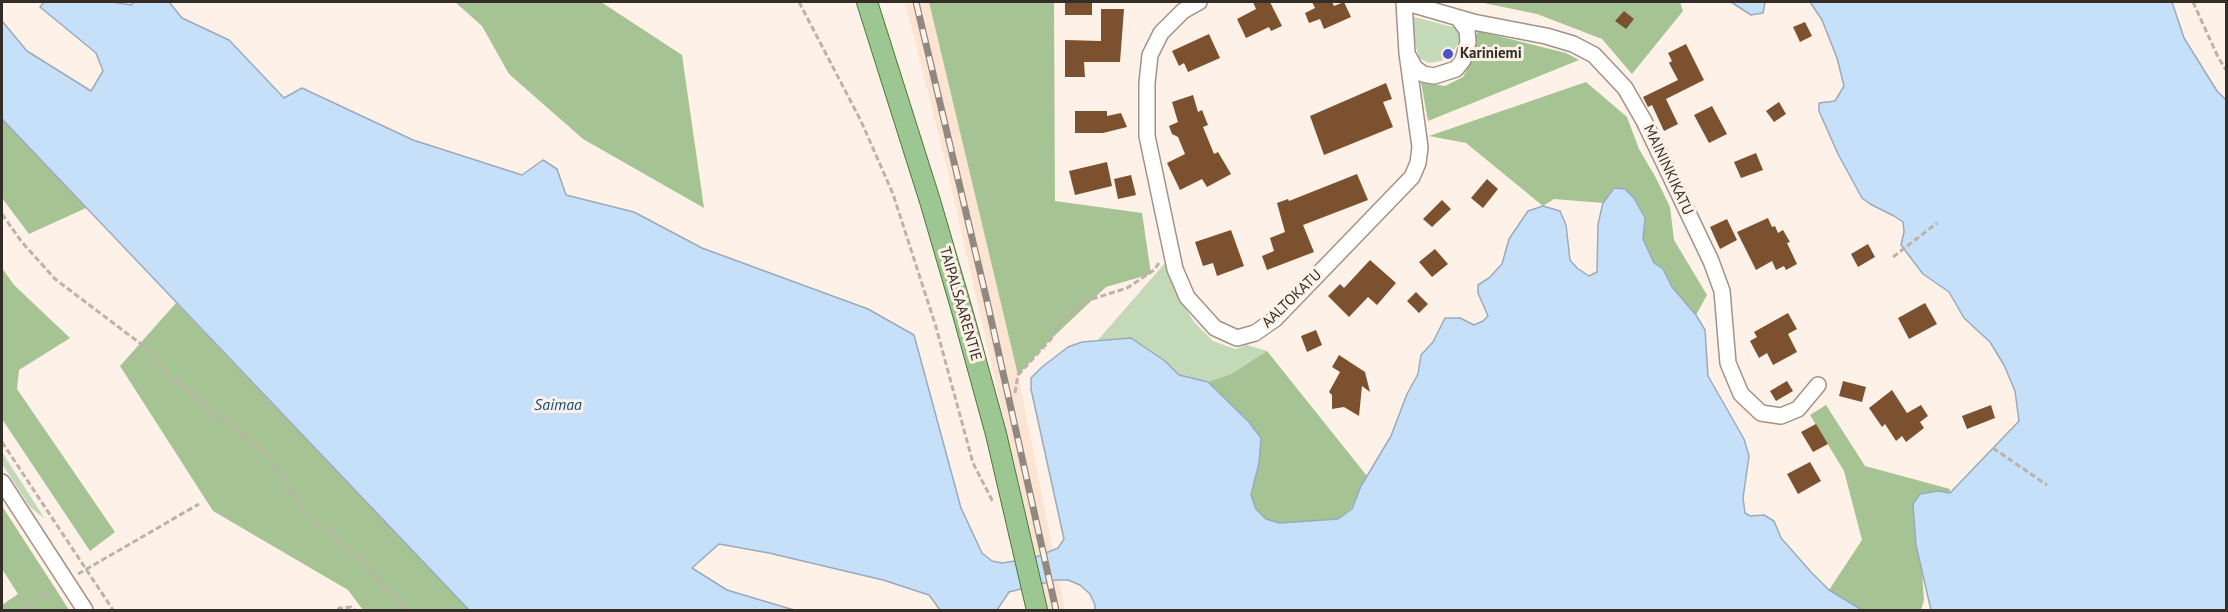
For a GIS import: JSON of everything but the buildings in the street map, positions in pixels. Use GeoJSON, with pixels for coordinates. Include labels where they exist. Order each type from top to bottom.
{"type":"FeatureCollection","features":[{"type":"Feature","properties":{"kind":"main road","name":"TAIPALSAARENTIE"},"geometry":{"type":"LineString","coordinates":[[867,2],[927,190],[963,314],[996,434],[1037,610]]}},
{"type":"Feature","properties":{"kind":"street","name":"AALTOKATU"},"geometry":{"type":"LineString","coordinates":[[1199,2],[1183,10],[1161,33],[1150,55],[1147,83],[1148,136],[1175,269],[1187,297],[1215,328],[1237,338],[1255,333],[1275,319],[1412,177],[1418,163],[1420,147],[1407,53],[1404,2]]}},
{"type":"Feature","properties":{"kind":"street","name":"MAININKIKATU"},"geometry":{"type":"LineString","coordinates":[[1404,2],[1458,18],[1546,36],[1573,44],[1594,56],[1611,71],[1625,88],[1644,121],[1711,261],[1722,291],[1728,363],[1741,394],[1761,413],[1781,416],[1798,409],[1818,385]]}},
{"type":"Feature","properties":{"kind":"street"},"geometry":{"type":"LineString","coordinates":[[1407,53],[1415,68],[1423,74],[1434,76],[1456,69],[1463,60],[1468,42],[1467,30],[1458,18]]}},
{"type":"Feature","properties":{"kind":"street"},"geometry":{"type":"LineString","coordinates":[[2,482],[85,610]]}},
{"type":"Feature","properties":{"kind":"path"},"geometry":{"type":"LineString","coordinates":[[800,2],[861,121],[893,194],[936,327],[973,463],[997,511]]}},
{"type":"Feature","properties":{"kind":"path"},"geometry":{"type":"LineString","coordinates":[[2193,2],[2226,70]]}},
{"type":"Feature","properties":{"kind":"path"},"geometry":{"type":"LineString","coordinates":[[2,214],[27,248],[55,279],[141,344],[173,379],[267,454],[303,510],[360,560],[406,610]]}},
{"type":"Feature","properties":{"kind":"path"},"geometry":{"type":"LineString","coordinates":[[1893,257],[1937,223]]}},
{"type":"Feature","properties":{"kind":"path"},"geometry":{"type":"LineString","coordinates":[[1015,393],[1018,375],[1051,339],[1063,319],[1083,302],[1127,288],[1154,270],[1171,248]]}},
{"type":"Feature","properties":{"kind":"path"},"geometry":{"type":"LineString","coordinates":[[2,442],[112,610]]}},
{"type":"Feature","properties":{"kind":"path"},"geometry":{"type":"LineString","coordinates":[[1994,448],[2047,485]]}},
{"type":"Feature","properties":{"kind":"path"},"geometry":{"type":"LineString","coordinates":[[21,610],[85,569],[199,504]]}},
{"type":"Feature","properties":{"kind":"path"},"geometry":{"type":"LineString","coordinates":[[338,610],[351,607],[355,610]]}},
{"type":"Feature","properties":{"kind":"shaded area"},"geometry":{"type":"Polygon","coordinates":[[[905,2],[929,2],[1018,375],[1065,610],[1047,610],[946,164],[905,2]]]}},
{"type":"Feature","properties":{"kind":"green space"},"geometry":{"type":"Polygon","coordinates":[[[455,2],[601,2],[682,55],[704,208],[583,139],[509,74],[482,26],[455,2]]]}},
{"type":"Feature","properties":{"kind":"green space"},"geometry":{"type":"Polygon","coordinates":[[[929,2],[1054,2],[1055,201],[1142,213],[1151,274],[1106,287],[1051,339],[1018,375],[929,2]]]}},
{"type":"Feature","properties":{"kind":"green space"},"geometry":{"type":"Polygon","coordinates":[[[1479,2],[1680,2],[1683,11],[1632,74],[1602,39],[1537,14],[1479,2]]]}},
{"type":"Feature","properties":{"kind":"green space"},"geometry":{"type":"Polygon","coordinates":[[[1414,17],[1457,28],[1460,40],[1453,52],[1441,61],[1429,63],[1419,58],[1414,39],[1414,17]]]}},
{"type":"Feature","properties":{"kind":"green space"},"geometry":{"type":"Polygon","coordinates":[[[1478,31],[1566,53],[1579,60],[1428,121],[1421,82],[1445,86],[1463,77],[1472,60],[1478,31]]]}},
{"type":"Feature","properties":{"kind":"green space"},"geometry":{"type":"Polygon","coordinates":[[[1586,82],[1627,117],[1639,149],[1670,207],[1674,240],[1707,295],[1696,315],[1672,287],[1663,269],[1654,263],[1643,239],[1645,218],[1614,188],[1603,203],[1554,199],[1543,206],[1466,143],[1429,136],[1586,82]]]}},
{"type":"Feature","properties":{"kind":"green space"},"geometry":{"type":"Polygon","coordinates":[[[2,119],[86,208],[29,234],[2,198],[2,119]]]}},
{"type":"Feature","properties":{"kind":"green space"},"geometry":{"type":"Polygon","coordinates":[[[1165,263],[1176,293],[1194,322],[1213,341],[1235,349],[1247,345],[1267,351],[1231,374],[1208,382],[1179,375],[1165,361],[1097,341],[1165,263]]]}},
{"type":"Feature","properties":{"kind":"green space"},"geometry":{"type":"Polygon","coordinates":[[[2,268],[14,285],[70,338],[19,370],[17,389],[115,532],[90,551],[2,419],[2,268]]]}},
{"type":"Feature","properties":{"kind":"green space"},"geometry":{"type":"Polygon","coordinates":[[[176,303],[469,610],[363,610],[348,590],[213,511],[120,366],[176,303]]]}},
{"type":"Feature","properties":{"kind":"green space"},"geometry":{"type":"Polygon","coordinates":[[[1267,351],[1367,476],[1351,509],[1338,519],[1280,523],[1266,519],[1256,509],[1251,495],[1259,463],[1208,382],[1231,374],[1267,351]]]}},
{"type":"Feature","properties":{"kind":"green space"},"geometry":{"type":"Polygon","coordinates":[[[1826,405],[1865,466],[1950,489],[1950,493],[1938,491],[1916,545],[1922,571],[1924,600],[1921,610],[1862,610],[1829,590],[1862,540],[1844,471],[1810,415],[1826,405]]]}},
{"type":"Feature","properties":{"kind":"green space"},"geometry":{"type":"Polygon","coordinates":[[[2,452],[45,519],[30,507],[2,464],[2,452]]]}},
{"type":"Feature","properties":{"kind":"green space"},"geometry":{"type":"Polygon","coordinates":[[[2,506],[69,610],[2,610],[2,605],[18,594],[2,569],[2,506]]]}},
{"type":"Feature","properties":{"kind":"water","name":"Saimaa"},"geometry":{"type":"Polygon","coordinates":[[[44,2],[112,2],[131,5],[134,2],[169,2],[182,18],[229,40],[284,98],[302,88],[413,140],[522,175],[543,160],[557,169],[566,195],[634,212],[702,248],[868,309],[914,335],[961,508],[982,553],[992,561],[1002,563],[1034,558],[1058,548],[1064,539],[1031,389],[1031,378],[1068,347],[1082,342],[1131,338],[1165,361],[1179,375],[1208,382],[1249,422],[1261,438],[1259,463],[1251,495],[1256,509],[1266,519],[1280,523],[1338,519],[1352,509],[1361,486],[1391,436],[1407,394],[1418,374],[1421,355],[1433,342],[1445,318],[1460,318],[1474,325],[1488,316],[1478,293],[1478,285],[1489,278],[1502,264],[1509,239],[1528,211],[1543,206],[1560,211],[1566,225],[1570,260],[1589,276],[1597,272],[1598,224],[1603,203],[1614,188],[1625,189],[1634,198],[1645,218],[1643,239],[1654,263],[1663,269],[1672,287],[1696,315],[1705,330],[1708,376],[1744,439],[1749,456],[1743,498],[1745,513],[1750,516],[1764,515],[1774,521],[1781,538],[1811,572],[1829,590],[1862,610],[1095,610],[1090,594],[1080,585],[1068,580],[1056,580],[1009,592],[997,610],[940,610],[929,595],[883,580],[769,553],[719,544],[692,568],[727,590],[794,610],[469,610],[2,119],[2,21],[27,51],[91,91],[103,71],[96,53],[40,7],[44,2]]]}},
{"type":"Feature","properties":{"kind":"water"},"geometry":{"type":"Polygon","coordinates":[[[1731,2],[1765,2],[1763,13],[1751,15],[1731,2]]]}},
{"type":"Feature","properties":{"kind":"water"},"geometry":{"type":"Polygon","coordinates":[[[1810,2],[2172,2],[2184,38],[2217,91],[2226,100],[2226,610],[1931,610],[1916,545],[1913,504],[1920,494],[1938,491],[1950,493],[2019,421],[2015,391],[2004,365],[1990,342],[1964,318],[1949,292],[1923,274],[1901,245],[1904,232],[1903,222],[1862,198],[1838,154],[1819,111],[1819,103],[1835,101],[1844,86],[1837,58],[1822,20],[1810,2]]]}},
{"type":"Feature","properties":{"kind":"railway"},"geometry":{"type":"LineString","coordinates":[[916,2],[987,301],[1056,610]]}},
{"type":"Feature","properties":{"kind":"place","name":"Kariniemi"},"geometry":{"type":"Point","coordinates":[1448,54]}}]}
